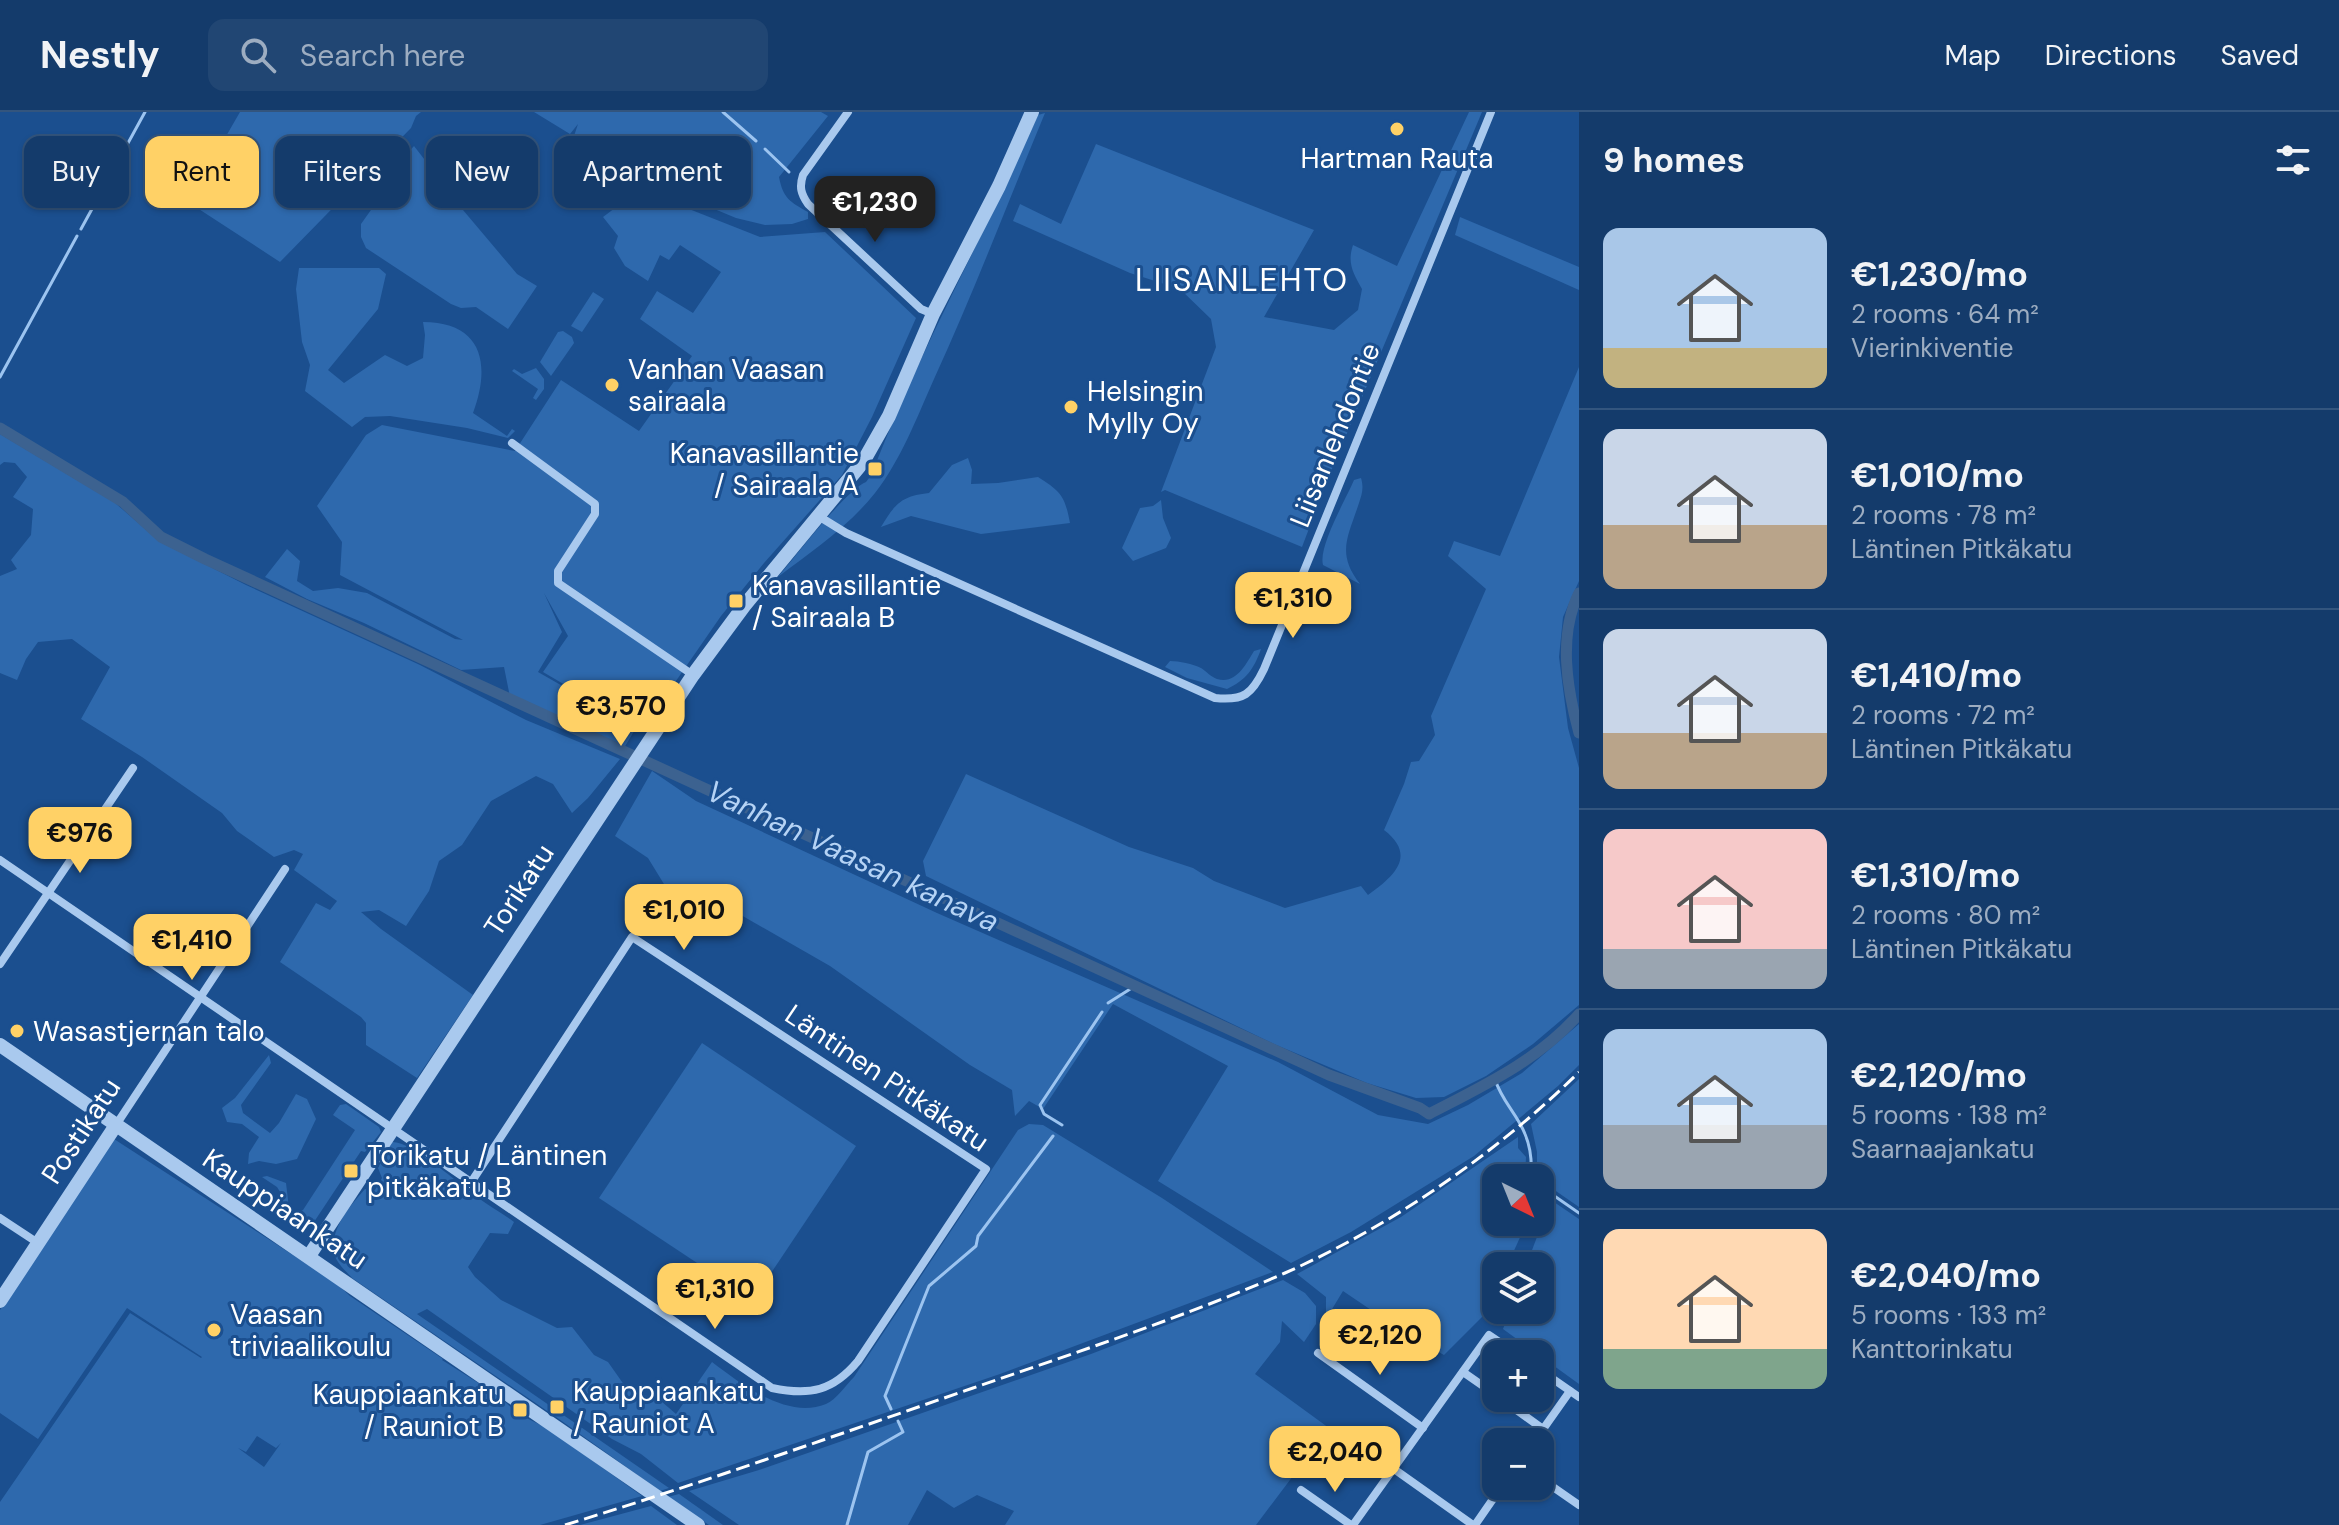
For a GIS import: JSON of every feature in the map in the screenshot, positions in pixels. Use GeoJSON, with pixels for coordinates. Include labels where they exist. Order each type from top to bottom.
{"type":"FeatureCollection","features":[{"type":"Feature","properties":{"kind":"street"},"geometry":{"type":"LineString","coordinates":[[848,112],[803,175],[800,185],[802,196],[921,309],[933,314]]}},
{"type":"Feature","properties":{"kind":"street","name":"Torikatu"},"geometry":{"type":"LineString","coordinates":[[309,1256],[693,675],[863,462],[879,436],[933,314],[999,186],[1032,112]]}},
{"type":"Feature","properties":{"kind":"street","name":"Liisanlehdontie"},"geometry":{"type":"LineString","coordinates":[[820,517],[846,533],[1215,698],[1244,696],[1256,686],[1264,669],[1491,112]]}},
{"type":"Feature","properties":{"kind":"street"},"geometry":{"type":"LineString","coordinates":[[512,443],[595,504],[595,514],[558,571],[558,583],[693,675]]}},
{"type":"Feature","properties":{"kind":"street"},"geometry":{"type":"LineString","coordinates":[[0,964],[133,768]]}},
{"type":"Feature","properties":{"kind":"street","name":"Läntinen Pitkäkatu"},"geometry":{"type":"LineString","coordinates":[[0,860],[470,1184],[576,1253],[766,1385],[783,1391],[809,1391],[829,1386],[843,1378],[858,1361],[986,1169],[632,937],[470,1184]]}},
{"type":"Feature","properties":{"kind":"street","name":"Postikatu"},"geometry":{"type":"LineString","coordinates":[[0,1301],[285,869]]}},
{"type":"Feature","properties":{"kind":"street","name":"Kauppiaankatu"},"geometry":{"type":"LineString","coordinates":[[0,1045],[698,1525]]}},
{"type":"Feature","properties":{"kind":"street"},"geometry":{"type":"LineString","coordinates":[[0,1218],[38,1243]]}},
{"type":"Feature","properties":{"kind":"street"},"geometry":{"type":"LineString","coordinates":[[1301,1490],[1352,1525],[1482,1345]]}},
{"type":"Feature","properties":{"kind":"street"},"geometry":{"type":"LineString","coordinates":[[1318,1353],[1423,1428]]}},
{"type":"Feature","properties":{"kind":"street"},"geometry":{"type":"LineString","coordinates":[[1463,1372],[1482,1386]]}},
{"type":"Feature","properties":{"kind":"street"},"geometry":{"type":"LineString","coordinates":[[1554,1380],[1579,1397]]}},
{"type":"Feature","properties":{"kind":"street"},"geometry":{"type":"LineString","coordinates":[[1544,1428],[1570,1391]]}},
{"type":"Feature","properties":{"kind":"street"},"geometry":{"type":"LineString","coordinates":[[1519,1412],[1542,1428]]}},
{"type":"Feature","properties":{"kind":"street"},"geometry":{"type":"LineString","coordinates":[[1394,1469],[1474,1525],[1492,1500]]}},
{"type":"Feature","properties":{"kind":"street"},"geometry":{"type":"LineString","coordinates":[[1554,1488],[1579,1505]]}},
{"type":"Feature","properties":{"kind":"shaded area"},"geometry":{"type":"Polygon","coordinates":[[[240,112],[421,112],[403,136],[275,136],[275,208],[333,208],[280,262],[197,208],[259,208],[259,136],[226,136],[240,112]]]}},
{"type":"Feature","properties":{"kind":"shaded area"},"geometry":{"type":"Polygon","coordinates":[[[534,112],[821,112],[828,116],[779,177],[785,195],[808,212],[808,219],[792,224],[765,225],[712,208],[751,208],[751,136],[574,136],[578,124],[570,134],[534,112]]]}},
{"type":"Feature","properties":{"kind":"shaded area"},"geometry":{"type":"Polygon","coordinates":[[[1469,112],[1482,112],[1302,547],[1165,490],[1161,492],[1216,347],[1211,319],[1180,289],[1130,273],[1013,221],[1020,204],[1061,224],[1096,144],[1314,230],[1264,317],[1334,330],[1358,310],[1362,289],[1352,268],[1353,245],[1397,266],[1469,112]]]}},
{"type":"Feature","properties":{"kind":"shaded area"},"geometry":{"type":"Polygon","coordinates":[[[1045,113],[963,313],[893,467],[853,517],[778,577],[834,510],[866,482],[878,466],[876,463],[894,419],[934,331],[1038,115],[1045,113]]]}},
{"type":"Feature","properties":{"kind":"shaded area"},"geometry":{"type":"Polygon","coordinates":[[[414,146],[426,161],[426,208],[461,208],[517,274],[537,286],[508,329],[476,307],[461,308],[451,304],[366,248],[361,237],[361,224],[372,208],[410,208],[410,150],[414,146]]]}},
{"type":"Feature","properties":{"kind":"shaded area"},"geometry":{"type":"Polygon","coordinates":[[[615,208],[686,208],[760,237],[825,232],[916,318],[872,417],[842,475],[721,616],[642,730],[543,672],[568,636],[544,593],[562,632],[538,672],[636,728],[624,748],[510,697],[504,667],[461,670],[265,577],[287,549],[300,561],[297,581],[313,591],[338,588],[367,593],[455,639],[463,640],[340,575],[342,542],[317,506],[366,435],[382,425],[515,451],[561,380],[639,431],[692,356],[640,319],[657,291],[693,313],[721,272],[680,245],[669,260],[660,255],[648,281],[625,266],[614,248],[618,236],[603,217],[615,208]]]}},
{"type":"Feature","properties":{"kind":"shaded area"},"geometry":{"type":"Polygon","coordinates":[[[1460,217],[1579,267],[1579,290],[1455,235],[1460,217]]]}},
{"type":"Feature","properties":{"kind":"shaded area"},"geometry":{"type":"Polygon","coordinates":[[[299,268],[379,268],[386,274],[378,309],[328,370],[344,383],[385,355],[407,366],[423,358],[423,322],[443,324],[459,329],[470,338],[477,350],[481,379],[473,413],[507,436],[512,429],[515,431],[508,438],[390,416],[365,417],[352,427],[305,391],[310,365],[302,342],[296,289],[299,268]]]}},
{"type":"Feature","properties":{"kind":"shaded area"},"geometry":{"type":"Polygon","coordinates":[[[593,292],[604,299],[582,332],[571,326],[593,292]]]}},
{"type":"Feature","properties":{"kind":"shaded area"},"geometry":{"type":"Polygon","coordinates":[[[563,331],[572,337],[574,343],[551,376],[540,362],[558,332],[563,331]]]}},
{"type":"Feature","properties":{"kind":"shaded area"},"geometry":{"type":"Polygon","coordinates":[[[1579,367],[1579,581],[1563,617],[1559,657],[1568,728],[1579,768],[1579,1005],[1533,1044],[1486,1076],[1444,1097],[1416,1098],[1367,1083],[1274,1044],[926,876],[923,861],[966,774],[1129,847],[1193,868],[1214,881],[1285,908],[1361,886],[1368,895],[1377,888],[1393,873],[1400,857],[1394,840],[1384,830],[1411,762],[1419,761],[1435,735],[1431,716],[1486,589],[1448,556],[1454,541],[1500,556],[1579,367]]]}},
{"type":"Feature","properties":{"kind":"shaded area"},"geometry":{"type":"Polygon","coordinates":[[[536,368],[544,379],[544,389],[536,400],[533,398],[538,389],[512,371],[514,369],[522,374],[536,368]]]}},
{"type":"Feature","properties":{"kind":"shaded area"},"geometry":{"type":"Polygon","coordinates":[[[0,434],[114,502],[159,541],[246,585],[420,665],[526,720],[620,759],[572,813],[553,784],[536,776],[491,801],[462,845],[439,861],[429,891],[406,926],[379,910],[361,912],[473,995],[417,1078],[366,1045],[366,1023],[361,1017],[280,962],[316,903],[330,910],[337,901],[294,870],[303,854],[294,850],[274,857],[237,831],[222,813],[81,719],[110,667],[72,639],[38,642],[17,680],[0,673],[0,576],[17,569],[11,560],[31,535],[33,509],[13,497],[27,477],[15,463],[4,462],[0,465],[0,434]]]}},
{"type":"Feature","properties":{"kind":"shaded area"},"geometry":{"type":"Polygon","coordinates":[[[968,458],[972,470],[971,484],[1038,477],[1061,496],[1070,523],[981,534],[911,516],[881,527],[900,502],[929,493],[952,465],[968,458]]]}},
{"type":"Feature","properties":{"kind":"shaded area"},"geometry":{"type":"Polygon","coordinates":[[[1361,478],[1362,494],[1346,545],[1348,563],[1360,584],[1323,565],[1323,557],[1329,535],[1354,480],[1361,478]]]}},
{"type":"Feature","properties":{"kind":"shaded area"},"geometry":{"type":"Polygon","coordinates":[[[1161,500],[1163,518],[1171,538],[1166,548],[1133,561],[1122,548],[1140,508],[1153,506],[1161,500]]]}},
{"type":"Feature","properties":{"kind":"shaded area"},"geometry":{"type":"Polygon","coordinates":[[[1261,649],[1248,673],[1227,689],[1187,678],[1165,667],[1170,661],[1182,662],[1201,668],[1217,679],[1230,679],[1240,672],[1254,651],[1261,649]]]}},
{"type":"Feature","properties":{"kind":"shaded area"},"geometry":{"type":"Polygon","coordinates":[[[652,771],[696,801],[937,913],[1278,1062],[1378,1115],[1428,1124],[1522,1073],[1579,1024],[1579,1065],[1474,1156],[1351,1232],[1291,1263],[1158,1181],[1228,1066],[1113,1004],[1043,1109],[1029,1101],[1015,1116],[1012,1090],[970,1065],[830,966],[713,899],[675,895],[650,930],[643,926],[667,889],[648,858],[615,836],[652,771]]]}},
{"type":"Feature","properties":{"kind":"shaded area"},"geometry":{"type":"Polygon","coordinates":[[[702,1043],[856,1146],[753,1300],[599,1198],[702,1043]]]}},
{"type":"Feature","properties":{"kind":"shaded area"},"geometry":{"type":"Polygon","coordinates":[[[269,1055],[271,1063],[241,1105],[243,1113],[270,1133],[296,1094],[307,1099],[316,1119],[297,1159],[276,1164],[259,1161],[248,1164],[249,1153],[259,1137],[242,1124],[227,1122],[222,1108],[235,1098],[269,1055]]]}},
{"type":"Feature","properties":{"kind":"shaded area"},"geometry":{"type":"Polygon","coordinates":[[[1579,1079],[1579,1207],[1554,1190],[1554,1164],[1537,1164],[1531,1124],[1579,1079]]]}},
{"type":"Feature","properties":{"kind":"shaded area"},"geometry":{"type":"Polygon","coordinates":[[[346,1104],[379,1127],[381,1132],[365,1152],[361,1151],[312,1225],[289,1219],[282,1210],[282,1195],[277,1187],[262,1177],[286,1183],[289,1208],[297,1213],[303,1210],[355,1130],[333,1115],[340,1105],[346,1104]]]}},
{"type":"Feature","properties":{"kind":"shaded area"},"geometry":{"type":"Polygon","coordinates":[[[1029,1124],[1043,1125],[1162,1198],[1273,1272],[1000,1374],[678,1483],[641,1454],[612,1439],[427,1309],[417,1314],[669,1488],[660,1491],[352,1278],[334,1252],[338,1226],[365,1189],[375,1190],[382,1178],[378,1168],[391,1142],[400,1143],[422,1155],[514,1222],[508,1234],[490,1233],[468,1267],[475,1277],[501,1300],[557,1328],[572,1327],[594,1355],[608,1362],[627,1389],[661,1401],[676,1414],[712,1362],[751,1389],[780,1404],[811,1408],[830,1402],[854,1377],[1018,1130],[1029,1124]]]}},
{"type":"Feature","properties":{"kind":"shaded area"},"geometry":{"type":"Polygon","coordinates":[[[1518,1137],[1518,1148],[1526,1157],[1526,1164],[1482,1164],[1482,1236],[1521,1236],[1513,1252],[1482,1252],[1482,1317],[1444,1355],[1411,1337],[1343,1291],[1326,1319],[1326,1297],[1297,1274],[1401,1217],[1518,1137]]]}},
{"type":"Feature","properties":{"kind":"shaded area"},"geometry":{"type":"Polygon","coordinates":[[[114,1139],[336,1283],[442,1360],[499,1396],[518,1414],[547,1428],[642,1496],[540,1525],[0,1525],[0,1502],[130,1313],[202,1357],[127,1308],[38,1439],[0,1413],[0,1310],[114,1139]],[[257,1436],[246,1452],[238,1448],[264,1467],[281,1443],[276,1448],[257,1436]]]}},
{"type":"Feature","properties":{"kind":"shaded area"},"geometry":{"type":"Polygon","coordinates":[[[1554,1202],[1579,1219],[1579,1384],[1554,1366],[1554,1340],[1518,1340],[1503,1329],[1505,1324],[1554,1324],[1554,1252],[1531,1252],[1537,1236],[1554,1236],[1554,1202]]]}},
{"type":"Feature","properties":{"kind":"shaded area"},"geometry":{"type":"Polygon","coordinates":[[[1283,1280],[1305,1293],[1316,1306],[1316,1324],[1304,1342],[1282,1321],[1280,1342],[1255,1374],[1329,1428],[1256,1525],[1005,1525],[1014,1511],[977,1495],[954,1508],[927,1490],[908,1525],[739,1525],[689,1491],[759,1470],[1091,1354],[1283,1280]]]}},
{"type":"Feature","properties":{"kind":"shaded area"},"geometry":{"type":"Polygon","coordinates":[[[679,1494],[723,1525],[709,1525],[668,1497],[679,1494]]]}},
{"type":"Feature","properties":{"kind":"shaded area"},"geometry":{"type":"Polygon","coordinates":[[[651,1506],[677,1525],[580,1525],[651,1506]]]}},
{"type":"Feature","properties":{"kind":"waterway"},"geometry":{"type":"LineString","coordinates":[[81,229],[145,112]]}},
{"type":"Feature","properties":{"kind":"waterway"},"geometry":{"type":"LineString","coordinates":[[723,112],[756,141]]}},
{"type":"Feature","properties":{"kind":"waterway"},"geometry":{"type":"LineString","coordinates":[[765,149],[789,172]]}},
{"type":"Feature","properties":{"kind":"waterway"},"geometry":{"type":"LineString","coordinates":[[0,377],[77,236]]}},
{"type":"Feature","properties":{"kind":"waterway","name":"Vanhan Vaasan kanava"},"geometry":{"type":"LineString","coordinates":[[0,428],[123,502],[161,537],[205,559],[1329,1075],[1429,1114],[1528,1058],[1579,1014]]}},
{"type":"Feature","properties":{"kind":"waterway","name":"Vanhan Vaasan kanava"},"geometry":{"type":"LineString","coordinates":[[1579,593],[1572,609],[1567,644],[1568,680],[1579,733]]}},
{"type":"Feature","properties":{"kind":"waterway"},"geometry":{"type":"LineString","coordinates":[[1108,1003],[1135,986]]}},
{"type":"Feature","properties":{"kind":"waterway"},"geometry":{"type":"LineString","coordinates":[[1062,1125],[1044,1114],[1040,1105],[1102,1012]]}},
{"type":"Feature","properties":{"kind":"waterway"},"geometry":{"type":"LineString","coordinates":[[1495,1079],[1522,1127],[1531,1164]]}},
{"type":"Feature","properties":{"kind":"waterway"},"geometry":{"type":"LineString","coordinates":[[891,1409],[885,1396],[929,1286],[976,1246],[978,1236],[1053,1136]]}},
{"type":"Feature","properties":{"kind":"waterway"},"geometry":{"type":"LineString","coordinates":[[1554,1196],[1579,1213]]}},
{"type":"Feature","properties":{"kind":"waterway"},"geometry":{"type":"LineString","coordinates":[[847,1525],[868,1452],[903,1432],[898,1421]]}},
{"type":"Feature","properties":{"kind":"railway"},"geometry":{"type":"LineString","coordinates":[[565,1525],[718,1476],[1091,1347],[1285,1273],[1364,1233],[1441,1185],[1513,1131],[1579,1072]]}},
{"type":"Feature","properties":{"kind":"place","name":"Hartman Rauta"},"geometry":{"type":"Point","coordinates":[1397,129]}},
{"type":"Feature","properties":{"kind":"place","name":"Vanhan Vaasan sairaala"},"geometry":{"type":"Point","coordinates":[612,385]}},
{"type":"Feature","properties":{"kind":"place","name":"Helsingin Mylly Oy"},"geometry":{"type":"Point","coordinates":[1071,407]}},
{"type":"Feature","properties":{"kind":"place","name":"Kanavasillantie / Sairaala A"},"geometry":{"type":"Point","coordinates":[875,469]}},
{"type":"Feature","properties":{"kind":"place","name":"Kanavasillantie / Sairaala B"},"geometry":{"type":"Point","coordinates":[736,601]}},
{"type":"Feature","properties":{"kind":"place","name":"Wasastjernan talo"},"geometry":{"type":"Point","coordinates":[17,1031]}},
{"type":"Feature","properties":{"kind":"place","name":"Torikatu / Läntinen pitkäkatu B"},"geometry":{"type":"Point","coordinates":[351,1171]}},
{"type":"Feature","properties":{"kind":"place","name":"Vaasan triviaalikoulu"},"geometry":{"type":"Point","coordinates":[214,1330]}},
{"type":"Feature","properties":{"kind":"place","name":"Kauppiaankatu / Rauniot A"},"geometry":{"type":"Point","coordinates":[557,1407]}},
{"type":"Feature","properties":{"kind":"place","name":"Kauppiaankatu / Rauniot B"},"geometry":{"type":"Point","coordinates":[520,1410]}},
{"type":"Feature","properties":{"kind":"district","name":"LIISANLEHTO"},"geometry":{"type":"Point","coordinates":[1242,280]}}]}
